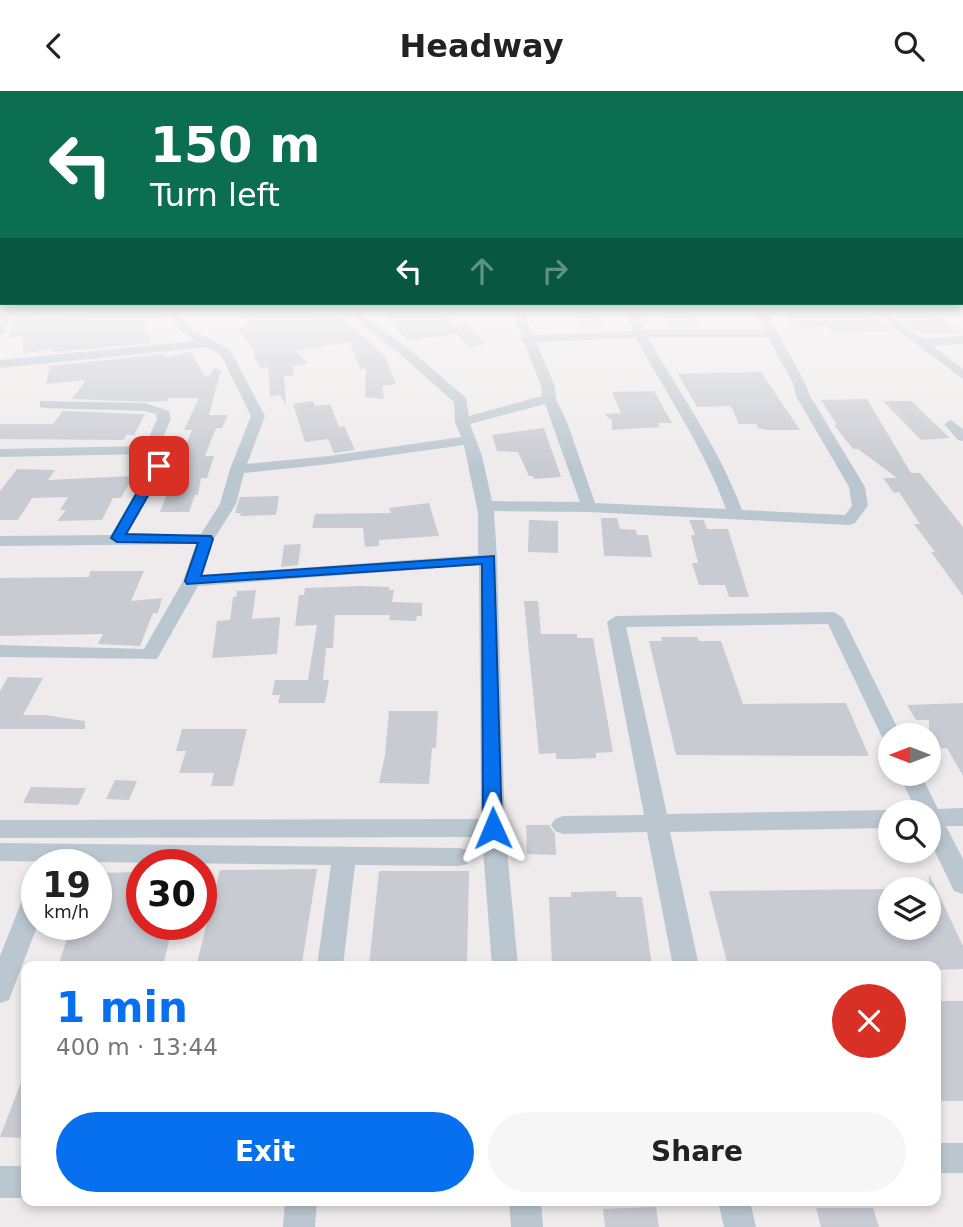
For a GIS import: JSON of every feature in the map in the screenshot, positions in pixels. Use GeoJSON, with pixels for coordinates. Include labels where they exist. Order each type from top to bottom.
{"type":"FeatureCollection","features":[{"type":"Feature","properties":{"kind":"street"},"geometry":{"type":"LineString","coordinates":[[0,364],[20,362]]}},
{"type":"Feature","properties":{"kind":"street"},"geometry":{"type":"LineString","coordinates":[[0,651],[150,655],[192,581],[206,539],[228,503],[237,469],[258,416],[231,362]]}},
{"type":"Feature","properties":{"kind":"street"},"geometry":{"type":"LineString","coordinates":[[416,362],[461,401],[486,506],[493,828],[505,961]]}},
{"type":"Feature","properties":{"kind":"street"},"geometry":{"type":"LineString","coordinates":[[537,362],[548,386],[549,399],[560,422],[589,506]]}},
{"type":"Feature","properties":{"kind":"street"},"geometry":{"type":"LineString","coordinates":[[656,362],[720,471],[735,513]]}},
{"type":"Feature","properties":{"kind":"street"},"geometry":{"type":"LineString","coordinates":[[486,506],[589,506],[849,520],[860,506],[857,487],[803,396],[787,362]]}},
{"type":"Feature","properties":{"kind":"street"},"geometry":{"type":"LineString","coordinates":[[946,362],[963,375]]}},
{"type":"Feature","properties":{"kind":"street"},"geometry":{"type":"LineString","coordinates":[[237,469],[328,460],[466,431],[506,408],[549,399]]}},
{"type":"Feature","properties":{"kind":"street"},"geometry":{"type":"LineString","coordinates":[[45,404],[145,407],[162,411],[164,419],[150,450]]}},
{"type":"Feature","properties":{"kind":"street"},"geometry":{"type":"LineString","coordinates":[[951,424],[963,437]]}},
{"type":"Feature","properties":{"kind":"street"},"geometry":{"type":"LineString","coordinates":[[0,453],[150,450],[157,457],[159,466],[117,538]]}},
{"type":"Feature","properties":{"kind":"street"},"geometry":{"type":"LineString","coordinates":[[0,541],[206,539]]}},
{"type":"Feature","properties":{"kind":"street"},"geometry":{"type":"LineString","coordinates":[[192,581],[489,559]]}},
{"type":"Feature","properties":{"kind":"street"},"geometry":{"type":"LineString","coordinates":[[685,961],[615,622],[834,618],[885,723]]}},
{"type":"Feature","properties":{"kind":"street"},"geometry":{"type":"LineString","coordinates":[[941,816],[963,817]]}},
{"type":"Feature","properties":{"kind":"street"},"geometry":{"type":"LineString","coordinates":[[563,825],[878,819]]}},
{"type":"Feature","properties":{"kind":"street"},"geometry":{"type":"LineString","coordinates":[[0,829],[493,828]]}},
{"type":"Feature","properties":{"kind":"street"},"geometry":{"type":"LineString","coordinates":[[941,839],[963,884]]}},
{"type":"Feature","properties":{"kind":"street"},"geometry":{"type":"LineString","coordinates":[[0,852],[21,855]]}},
{"type":"Feature","properties":{"kind":"street"},"geometry":{"type":"LineString","coordinates":[[112,857],[344,855],[459,857]]}},
{"type":"Feature","properties":{"kind":"street"},"geometry":{"type":"LineString","coordinates":[[331,961],[344,855]]}},
{"type":"Feature","properties":{"kind":"street"},"geometry":{"type":"LineString","coordinates":[[0,991],[21,935]]}},
{"type":"Feature","properties":{"kind":"street"},"geometry":{"type":"LineString","coordinates":[[941,1158],[963,1158]]}},
{"type":"Feature","properties":{"kind":"street"},"geometry":{"type":"LineString","coordinates":[[0,1182],[21,1182]]}},
{"type":"Feature","properties":{"kind":"street"},"geometry":{"type":"LineString","coordinates":[[299,1227],[301,1206]]}},
{"type":"Feature","properties":{"kind":"street"},"geometry":{"type":"LineString","coordinates":[[525,1206],[527,1227]]}},
{"type":"Feature","properties":{"kind":"street"},"geometry":{"type":"LineString","coordinates":[[735,1206],[740,1227]]}},
{"type":"Feature","properties":{"kind":"building"},"geometry":{"type":"Polygon","coordinates":[[[88,362],[197,362],[205,376],[210,375],[214,368],[221,370],[209,415],[228,415],[222,428],[216,428],[205,456],[214,456],[207,478],[201,478],[198,495],[195,495],[189,512],[160,512],[192,430],[184,430],[199,398],[169,398],[167,401],[150,402],[72,399],[86,380],[46,384],[50,366],[88,362]]]}},
{"type":"Feature","properties":{"kind":"building"},"geometry":{"type":"Polygon","coordinates":[[[257,362],[308,363],[293,366],[294,376],[284,376],[286,405],[280,395],[270,396],[268,367],[261,368],[257,362]]]}},
{"type":"Feature","properties":{"kind":"building"},"geometry":{"type":"Polygon","coordinates":[[[357,362],[387,362],[396,384],[382,386],[384,399],[365,397],[366,368],[360,369],[357,362]]]}},
{"type":"Feature","properties":{"kind":"building"},"geometry":{"type":"Polygon","coordinates":[[[761,372],[800,430],[767,430],[758,428],[756,424],[739,424],[731,406],[697,407],[678,374],[761,372]]]}},
{"type":"Feature","properties":{"kind":"building"},"geometry":{"type":"Polygon","coordinates":[[[654,391],[672,423],[658,423],[660,427],[612,430],[612,420],[604,414],[621,413],[612,392],[654,391]]]}},
{"type":"Feature","properties":{"kind":"building"},"geometry":{"type":"Polygon","coordinates":[[[867,399],[911,473],[920,473],[963,527],[963,596],[931,552],[935,552],[914,524],[920,524],[899,492],[894,493],[883,478],[897,478],[858,449],[853,449],[834,425],[837,425],[821,400],[867,399]]]}},
{"type":"Feature","properties":{"kind":"building"},"geometry":{"type":"Polygon","coordinates":[[[313,401],[315,406],[330,404],[339,427],[344,426],[355,450],[334,453],[328,439],[305,442],[293,404],[313,401]]]}},
{"type":"Feature","properties":{"kind":"building"},"geometry":{"type":"Polygon","coordinates":[[[883,401],[911,401],[950,438],[921,440],[883,401]]]}},
{"type":"Feature","properties":{"kind":"building"},"geometry":{"type":"Polygon","coordinates":[[[63,411],[145,414],[134,435],[126,435],[124,440],[0,439],[0,424],[53,424],[63,411]]]}},
{"type":"Feature","properties":{"kind":"building"},"geometry":{"type":"Polygon","coordinates":[[[544,428],[561,477],[534,479],[529,476],[518,452],[497,451],[492,435],[544,428]]]}},
{"type":"Feature","properties":{"kind":"building"},"geometry":{"type":"Polygon","coordinates":[[[17,469],[55,470],[48,480],[133,476],[121,498],[113,498],[102,520],[57,521],[66,510],[60,510],[68,497],[32,498],[18,520],[0,520],[0,491],[17,469]]]}},
{"type":"Feature","properties":{"kind":"building"},"geometry":{"type":"Polygon","coordinates":[[[279,496],[276,515],[240,516],[241,513],[235,513],[240,497],[279,496]]]}},
{"type":"Feature","properties":{"kind":"building"},"geometry":{"type":"Polygon","coordinates":[[[429,503],[439,536],[379,540],[379,546],[365,547],[363,528],[312,528],[315,514],[391,513],[389,508],[429,503]]]}},
{"type":"Feature","properties":{"kind":"building"},"geometry":{"type":"Polygon","coordinates":[[[601,518],[617,518],[620,529],[636,530],[637,535],[648,535],[652,557],[604,556],[601,518]]]}},
{"type":"Feature","properties":{"kind":"building"},"geometry":{"type":"Polygon","coordinates":[[[529,520],[558,521],[558,553],[528,552],[529,520]]]}},
{"type":"Feature","properties":{"kind":"building"},"geometry":{"type":"Polygon","coordinates":[[[689,520],[704,520],[707,529],[728,529],[749,597],[729,597],[725,585],[699,585],[692,563],[698,563],[691,535],[695,535],[689,520]]]}},
{"type":"Feature","properties":{"kind":"building"},"geometry":{"type":"Polygon","coordinates":[[[301,544],[298,565],[281,567],[284,545],[301,544]]]}},
{"type":"Feature","properties":{"kind":"building"},"geometry":{"type":"Polygon","coordinates":[[[90,571],[144,571],[131,601],[162,598],[158,613],[153,613],[140,646],[98,644],[103,634],[0,636],[0,578],[89,577],[90,571]]]}},
{"type":"Feature","properties":{"kind":"building"},"geometry":{"type":"Polygon","coordinates":[[[389,587],[389,590],[394,590],[392,602],[422,603],[422,616],[417,616],[416,621],[389,620],[390,615],[335,615],[333,648],[326,648],[323,680],[329,680],[325,703],[278,703],[280,695],[272,695],[275,680],[308,680],[317,625],[295,626],[299,595],[304,595],[305,588],[389,587]]]}},
{"type":"Feature","properties":{"kind":"building"},"geometry":{"type":"Polygon","coordinates":[[[256,590],[252,619],[280,617],[277,654],[212,658],[217,621],[230,620],[233,597],[236,597],[237,591],[256,590]]]}},
{"type":"Feature","properties":{"kind":"building"},"geometry":{"type":"Polygon","coordinates":[[[524,601],[538,601],[541,634],[577,634],[577,638],[593,638],[613,752],[596,753],[596,758],[573,759],[556,759],[556,753],[539,754],[524,601]]]}},
{"type":"Feature","properties":{"kind":"building"},"geometry":{"type":"Polygon","coordinates":[[[661,637],[697,637],[699,641],[721,641],[743,704],[846,703],[869,756],[676,755],[649,641],[662,641],[661,637]]]}},
{"type":"Feature","properties":{"kind":"building"},"geometry":{"type":"Polygon","coordinates":[[[8,677],[43,678],[23,715],[85,721],[85,729],[0,729],[0,691],[8,677]]]}},
{"type":"Feature","properties":{"kind":"building"},"geometry":{"type":"Polygon","coordinates":[[[963,703],[963,776],[947,748],[942,748],[942,723],[916,720],[907,705],[963,703]]]}},
{"type":"Feature","properties":{"kind":"building"},"geometry":{"type":"Polygon","coordinates":[[[389,711],[438,711],[436,748],[432,748],[429,784],[379,783],[389,711]]]}},
{"type":"Feature","properties":{"kind":"building"},"geometry":{"type":"Polygon","coordinates":[[[182,729],[247,729],[233,786],[211,786],[214,773],[179,773],[186,751],[176,751],[182,729]]]}},
{"type":"Feature","properties":{"kind":"building"},"geometry":{"type":"Polygon","coordinates":[[[115,780],[137,781],[129,800],[106,799],[115,780]]]}},
{"type":"Feature","properties":{"kind":"building"},"geometry":{"type":"Polygon","coordinates":[[[31,787],[86,788],[78,805],[23,803],[31,787]]]}},
{"type":"Feature","properties":{"kind":"building"},"geometry":{"type":"Polygon","coordinates":[[[526,825],[549,825],[555,834],[556,855],[527,854],[526,825]]]}},
{"type":"Feature","properties":{"kind":"building"},"geometry":{"type":"Polygon","coordinates":[[[317,869],[302,961],[197,961],[203,940],[217,940],[217,882],[220,870],[317,869]]]}},
{"type":"Feature","properties":{"kind":"building"},"geometry":{"type":"Polygon","coordinates":[[[379,871],[469,871],[467,961],[370,961],[379,871]]]}},
{"type":"Feature","properties":{"kind":"building"},"geometry":{"type":"Polygon","coordinates":[[[126,872],[126,940],[169,940],[164,961],[60,961],[67,940],[112,940],[112,873],[126,872]]]}},
{"type":"Feature","properties":{"kind":"building"},"geometry":{"type":"Polygon","coordinates":[[[878,889],[878,940],[941,940],[941,899],[963,946],[963,969],[941,970],[941,961],[727,961],[709,891],[878,889]]]}},
{"type":"Feature","properties":{"kind":"building"},"geometry":{"type":"Polygon","coordinates":[[[616,891],[617,897],[642,897],[651,961],[552,961],[549,897],[571,897],[571,892],[616,891]]]}},
{"type":"Feature","properties":{"kind":"building"},"geometry":{"type":"Polygon","coordinates":[[[941,1001],[963,1001],[963,1101],[941,1101],[941,1001]]]}},
{"type":"Feature","properties":{"kind":"building"},"geometry":{"type":"Polygon","coordinates":[[[21,1082],[21,1138],[0,1137],[21,1082]]]}},
{"type":"Feature","properties":{"kind":"building"},"geometry":{"type":"Polygon","coordinates":[[[656,1207],[659,1227],[605,1227],[603,1209],[656,1207]]]}},
{"type":"Feature","properties":{"kind":"building"},"geometry":{"type":"Polygon","coordinates":[[[816,1208],[873,1208],[879,1227],[821,1227],[816,1208]]]}},
{"type":"Feature","properties":{"kind":"route"},"geometry":{"type":"LineString","coordinates":[[159,466],[117,538],[206,539],[192,581],[489,559],[493,828]]}}]}
